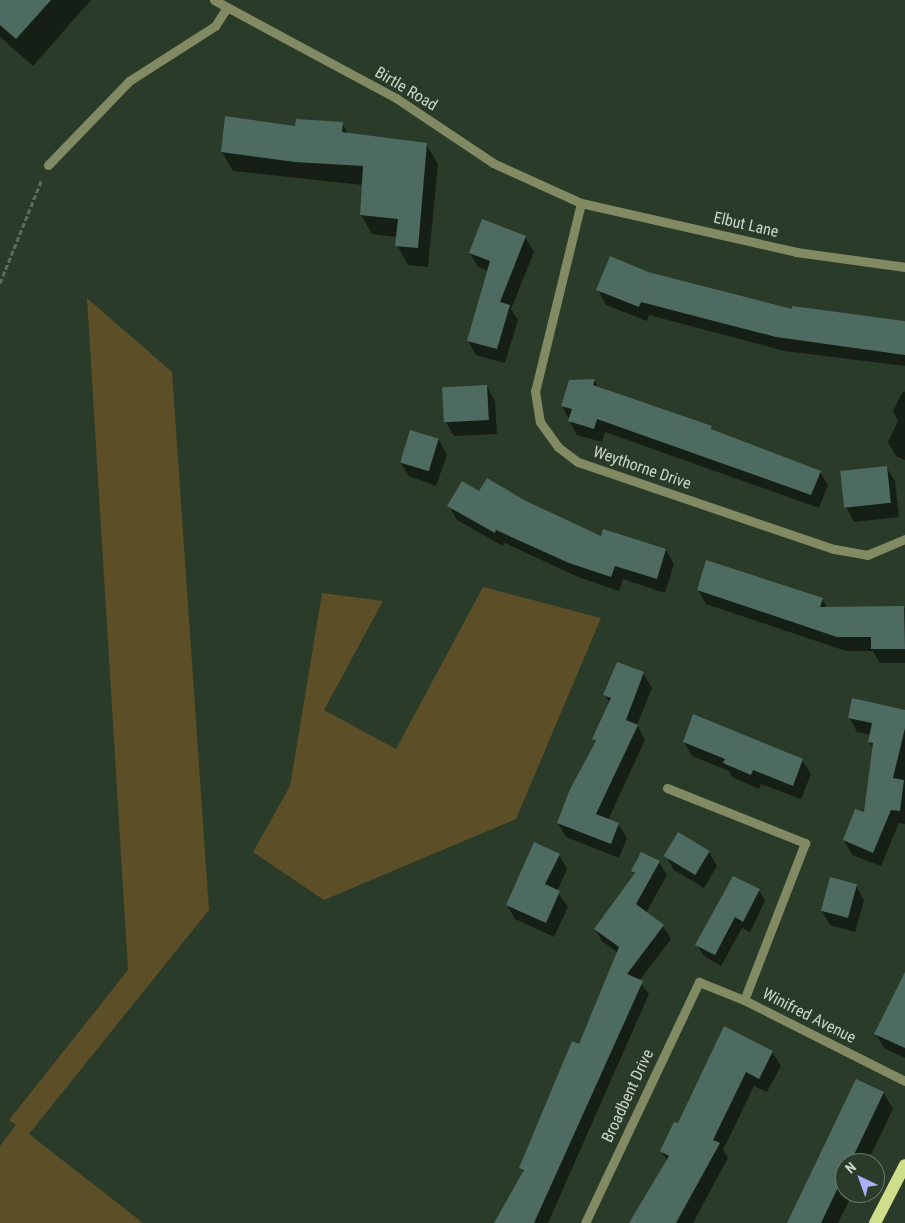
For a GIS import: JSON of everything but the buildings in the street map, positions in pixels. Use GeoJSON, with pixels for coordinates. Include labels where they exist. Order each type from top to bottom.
{"type":"FeatureCollection","features":[{"type":"Feature","properties":{"kind":"main road"},"geometry":{"type":"LineString","coordinates":[[875,1223],[905,1165]]}},
{"type":"Feature","properties":{"kind":"street","name":"Birtle Road"},"geometry":{"type":"LineString","coordinates":[[214,0],[226,9],[396,98],[493,163],[581,203]]}},
{"type":"Feature","properties":{"kind":"street"},"geometry":{"type":"LineString","coordinates":[[48,165],[129,81],[215,26],[226,9]]}},
{"type":"Feature","properties":{"kind":"street","name":"Elbut Lane"},"geometry":{"type":"LineString","coordinates":[[581,203],[796,252],[905,267]]}},
{"type":"Feature","properties":{"kind":"street","name":"Weythorne Drive"},"geometry":{"type":"LineString","coordinates":[[581,203],[535,391],[540,422],[558,447],[578,462],[834,548],[867,555],[905,539]]}},
{"type":"Feature","properties":{"kind":"street"},"geometry":{"type":"LineString","coordinates":[[666,788],[805,843],[744,1000]]}},
{"type":"Feature","properties":{"kind":"street","name":"Winifred Avenue"},"geometry":{"type":"LineString","coordinates":[[698,982],[744,1000],[905,1080]]}},
{"type":"Feature","properties":{"kind":"street","name":"Broadbent Drive"},"geometry":{"type":"LineString","coordinates":[[585,1223],[698,982]]}},
{"type":"Feature","properties":{"kind":"path"},"geometry":{"type":"LineString","coordinates":[[0,283],[48,165]]}},
{"type":"Feature","properties":{"kind":"shaded area"},"geometry":{"type":"Polygon","coordinates":[[[87,298],[172,372],[209,910],[29,1134],[143,1223],[0,1223],[0,1146],[16,1125],[9,1120],[128,970],[87,298]]]}},
{"type":"Feature","properties":{"kind":"shaded area"},"geometry":{"type":"Polygon","coordinates":[[[483,587],[601,618],[516,819],[324,900],[253,852],[290,786],[322,593],[383,601],[324,710],[396,749],[483,587]]]}}]}
